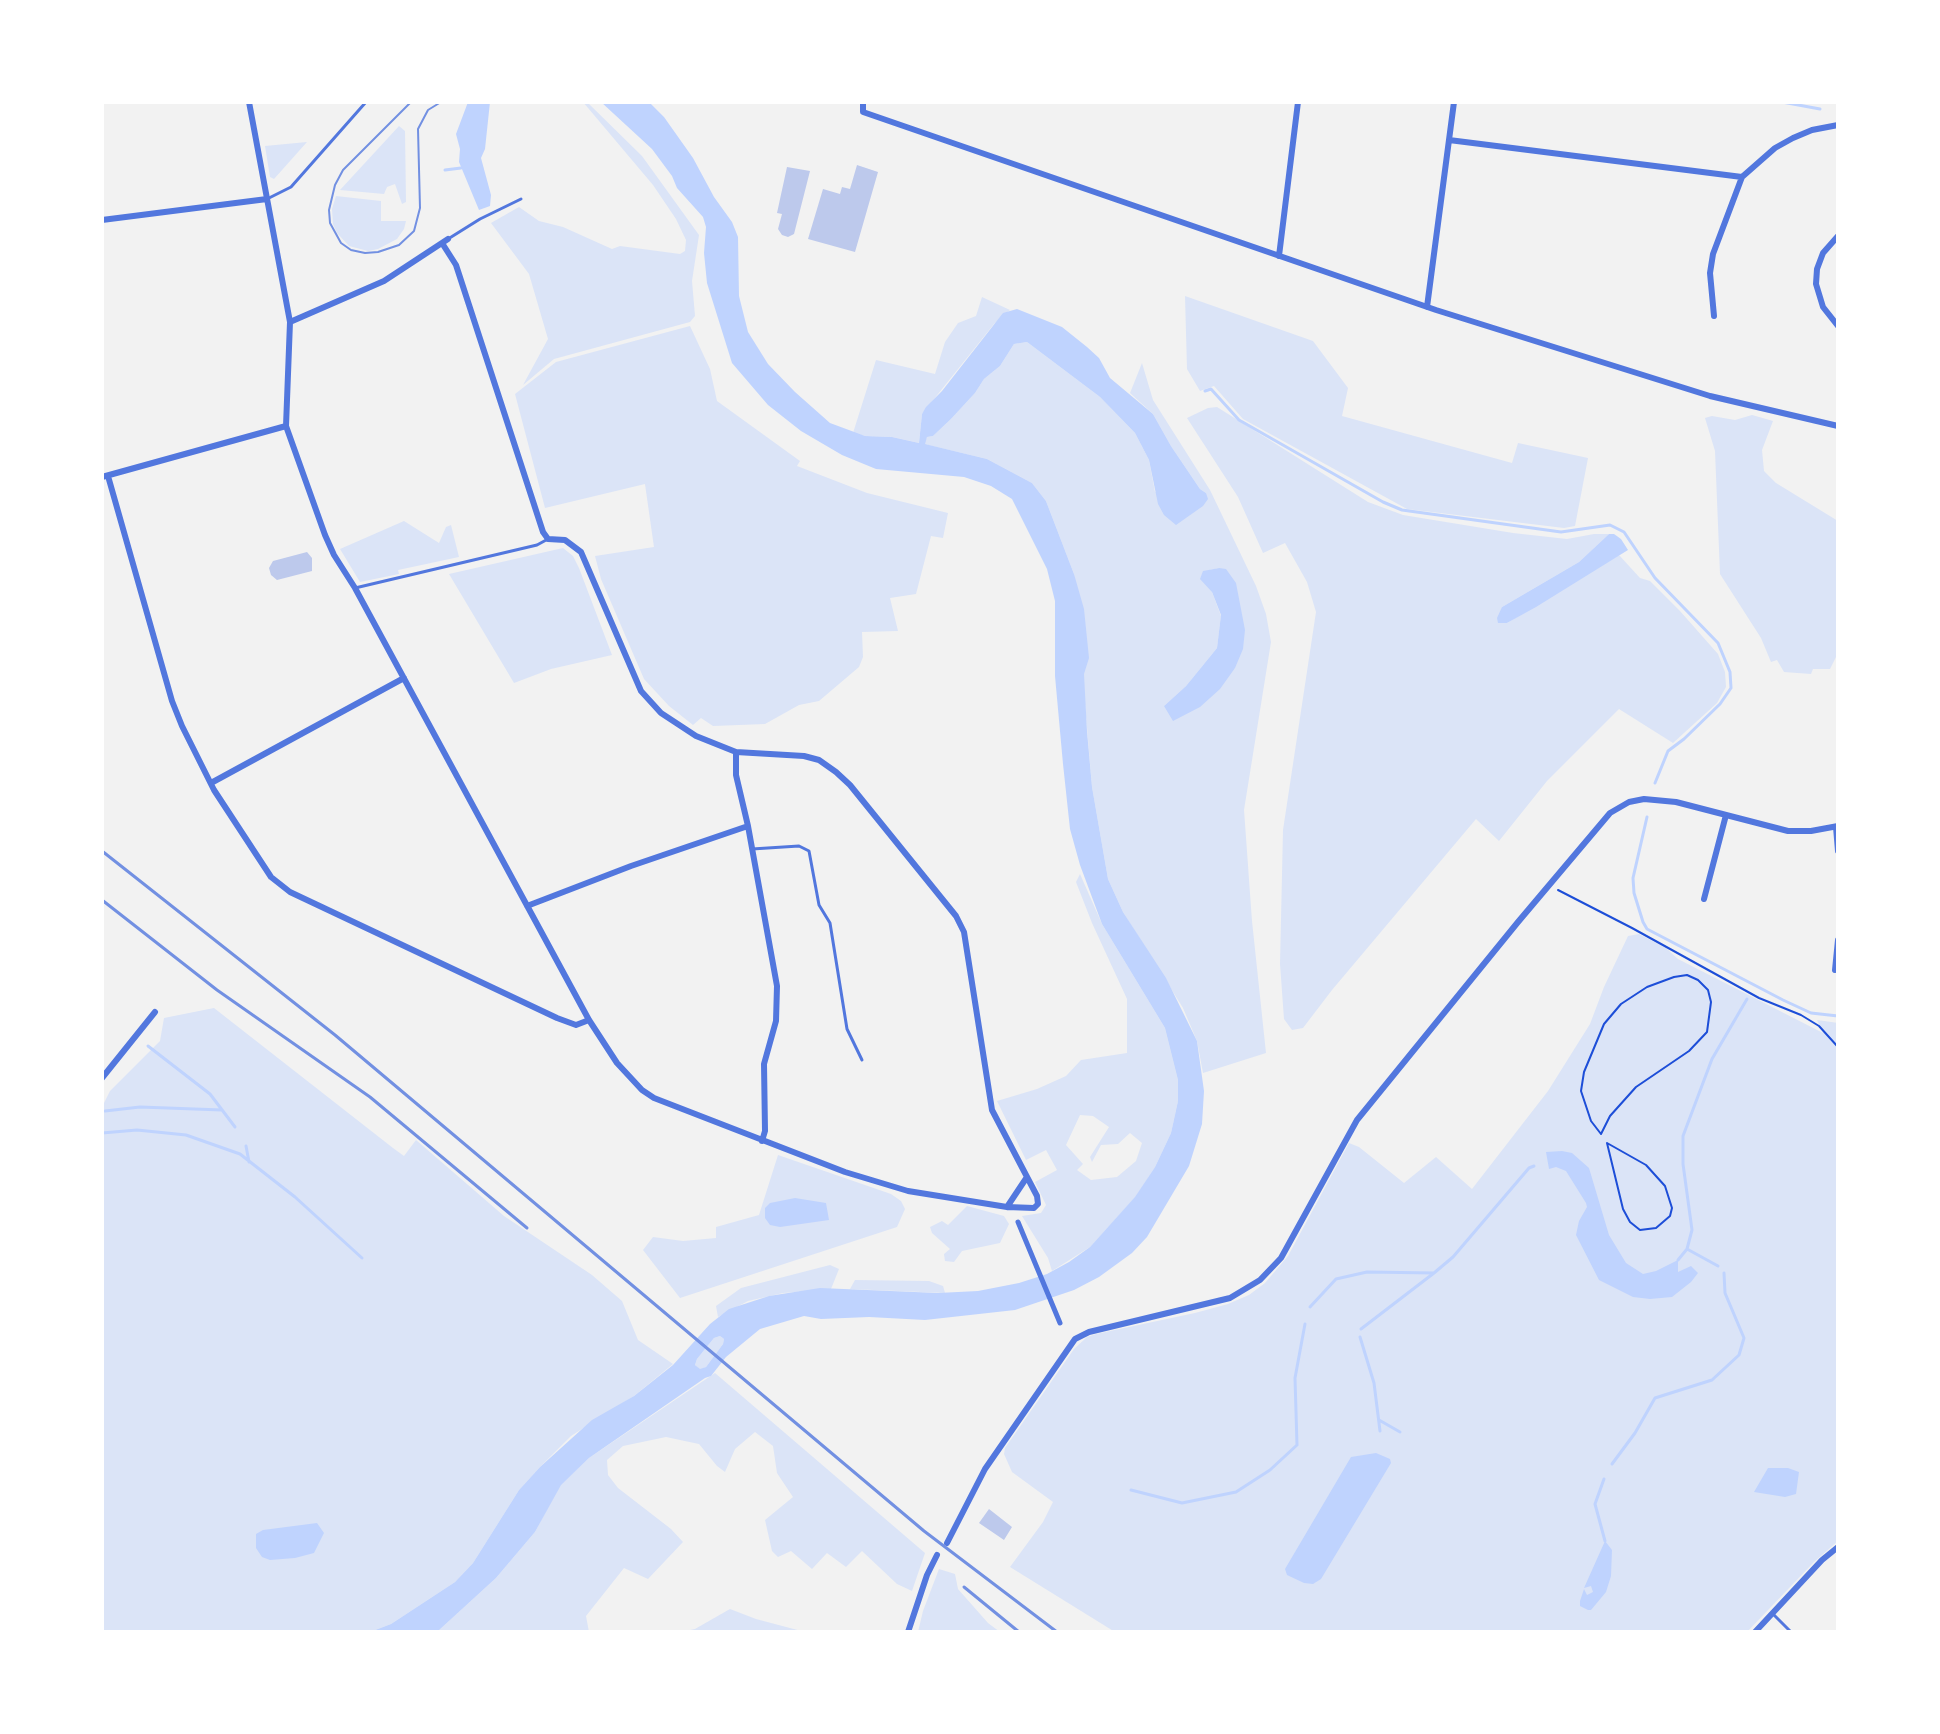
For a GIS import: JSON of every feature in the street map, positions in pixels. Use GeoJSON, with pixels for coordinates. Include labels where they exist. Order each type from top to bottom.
{"type":"FeatureCollection","features":[{"type":"Feature","properties":{"kind":"street"},"geometry":{"type":"LineString","coordinates":[[249,102],[290,322],[286,426],[334,555],[355,588],[589,1020],[617,1063],[642,1090],[654,1098],[886,1186],[1007,1207],[1029,1209],[1038,1204],[1037,1196],[992,1110],[964,932],[950,907],[836,772],[819,760],[804,756],[736,752],[696,736],[675,724],[650,703],[634,678],[581,552],[565,540],[548,539],[534,505],[456,265],[445,241],[384,281],[290,322]]}},
{"type":"Feature","properties":{"kind":"street"},"geometry":{"type":"LineString","coordinates":[[863,102],[863,112],[1427,307],[1710,396],[1838,426]]}},
{"type":"Feature","properties":{"kind":"street"},"geometry":{"type":"LineString","coordinates":[[1279,256],[1298,102]]}},
{"type":"Feature","properties":{"kind":"street"},"geometry":{"type":"LineString","coordinates":[[1427,307],[1454,102]]}},
{"type":"Feature","properties":{"kind":"street"},"geometry":{"type":"LineString","coordinates":[[1714,316],[1710,273],[1713,254],[1742,177],[1775,148],[1793,138],[1812,130],[1838,125]]}},
{"type":"Feature","properties":{"kind":"street"},"geometry":{"type":"LineString","coordinates":[[1449,140],[1742,177]]}},
{"type":"Feature","properties":{"kind":"street"},"geometry":{"type":"LineString","coordinates":[[102,220],[267,199]]}},
{"type":"Feature","properties":{"kind":"street"},"geometry":{"type":"LineString","coordinates":[[1838,236],[1823,253],[1816,284],[1823,307],[1838,326]]}},
{"type":"Feature","properties":{"kind":"street"},"geometry":{"type":"LineString","coordinates":[[286,426],[105,476],[172,701],[211,783],[271,877],[290,892],[557,1018],[576,1025],[589,1020]]}},
{"type":"Feature","properties":{"kind":"street"},"geometry":{"type":"LineString","coordinates":[[211,783],[404,678]]}},
{"type":"Feature","properties":{"kind":"street"},"geometry":{"type":"LineString","coordinates":[[736,752],[736,775],[748,826],[778,1006],[764,1064],[765,1131],[762,1141]]}},
{"type":"Feature","properties":{"kind":"street"},"geometry":{"type":"LineString","coordinates":[[947,1543],[985,1469],[1075,1339],[1089,1332],[1230,1298],[1260,1280],[1281,1258],[1357,1120],[1610,813],[1629,802],[1644,799],[1676,802],[1788,831],[1837,826],[1838,851]]}},
{"type":"Feature","properties":{"kind":"street"},"geometry":{"type":"LineString","coordinates":[[1704,899],[1726,815]]}},
{"type":"Feature","properties":{"kind":"street"},"geometry":{"type":"LineString","coordinates":[[527,906],[748,826]]}},
{"type":"Feature","properties":{"kind":"street"},"geometry":{"type":"LineString","coordinates":[[1835,970],[1838,940]]}},
{"type":"Feature","properties":{"kind":"street"},"geometry":{"type":"LineString","coordinates":[[102,1078],[155,1012]]}},
{"type":"Feature","properties":{"kind":"street"},"geometry":{"type":"LineString","coordinates":[[1007,1207],[1027,1177]]}},
{"type":"Feature","properties":{"kind":"street"},"geometry":{"type":"LineString","coordinates":[[1018,1222],[1060,1323]]}},
{"type":"Feature","properties":{"kind":"street"},"geometry":{"type":"LineString","coordinates":[[1755,1632],[1838,1547]]}},
{"type":"Feature","properties":{"kind":"street"},"geometry":{"type":"LineString","coordinates":[[908,1632],[937,1555]]}},
{"type":"Feature","properties":{"kind":"lane"},"geometry":{"type":"LineString","coordinates":[[267,199],[291,187],[366,102]]}},
{"type":"Feature","properties":{"kind":"lane"},"geometry":{"type":"LineString","coordinates":[[445,241],[521,199]]}},
{"type":"Feature","properties":{"kind":"lane"},"geometry":{"type":"LineString","coordinates":[[355,588],[537,545],[548,539]]}},
{"type":"Feature","properties":{"kind":"lane"},"geometry":{"type":"LineString","coordinates":[[752,849],[799,846],[809,851],[819,905],[830,923],[847,1029],[862,1060]]}},
{"type":"Feature","properties":{"kind":"lane"},"geometry":{"type":"LineString","coordinates":[[1772,1614],[1791,1632]]}},
{"type":"Feature","properties":{"kind":"path"},"geometry":{"type":"LineString","coordinates":[[1563,893],[1735,984],[1801,1015],[1819,1026],[1838,1047]]}},
{"type":"Feature","properties":{"kind":"path"},"geometry":{"type":"LineString","coordinates":[[1601,1134],[1610,1116],[1636,1087],[1689,1051],[1707,1032],[1711,1002],[1708,990],[1698,980],[1687,975],[1658,982],[1621,1004],[1604,1024],[1584,1072],[1581,1091],[1584,1108],[1601,1134],[1607,1143],[1623,1209],[1630,1222],[1640,1230],[1656,1228],[1670,1216],[1672,1208],[1665,1186],[1646,1165],[1607,1143]]}},
{"type":"Feature","properties":{"kind":"shaded area"},"geometry":{"type":"Polygon","coordinates":[[[583,102],[587,102],[642,156],[699,235],[692,281],[695,316],[690,322],[554,359],[523,385],[548,339],[529,274],[491,223],[519,207],[539,221],[563,227],[612,249],[620,246],[680,254],[685,251],[686,240],[676,219],[653,185],[583,102]]]}},
{"type":"Feature","properties":{"kind":"shaded area"},"geometry":{"type":"Polygon","coordinates":[[[399,126],[405,131],[406,202],[402,204],[395,184],[387,187],[384,194],[340,190],[399,126]]]}},
{"type":"Feature","properties":{"kind":"shaded area"},"geometry":{"type":"Polygon","coordinates":[[[307,142],[274,179],[270,177],[265,146],[307,142]]]}},
{"type":"Feature","properties":{"kind":"shaded area"},"geometry":{"type":"Polygon","coordinates":[[[336,196],[381,201],[381,221],[406,221],[404,229],[397,239],[378,249],[368,251],[349,246],[333,224],[332,209],[336,196]]]}},
{"type":"Feature","properties":{"kind":"shaded area"},"geometry":{"type":"Polygon","coordinates":[[[1185,296],[1313,341],[1348,388],[1342,416],[1512,463],[1518,443],[1588,458],[1575,526],[1564,528],[1407,509],[1243,419],[1214,386],[1200,391],[1187,369],[1185,296]]]}},
{"type":"Feature","properties":{"kind":"shaded area"},"geometry":{"type":"Polygon","coordinates":[[[982,297],[1010,310],[994,324],[922,414],[919,443],[853,433],[876,360],[935,374],[945,342],[958,323],[976,316],[982,297]]]}},
{"type":"Feature","properties":{"kind":"shaded area"},"geometry":{"type":"Polygon","coordinates":[[[690,326],[710,369],[717,401],[800,461],[797,466],[867,493],[948,513],[943,538],[931,536],[916,594],[890,598],[898,631],[862,632],[863,657],[859,667],[819,701],[799,705],[765,724],[713,726],[701,718],[693,725],[669,706],[644,679],[601,579],[595,556],[654,547],[645,484],[545,508],[515,394],[556,362],[690,326]]]}},
{"type":"Feature","properties":{"kind":"shaded area"},"geometry":{"type":"Polygon","coordinates":[[[1027,342],[1100,397],[1135,433],[1149,460],[1155,492],[1206,493],[1200,489],[1171,446],[1153,414],[1130,393],[1142,363],[1153,400],[1210,490],[1256,586],[1266,614],[1271,642],[1244,810],[1266,1053],[1203,1073],[1197,1041],[1183,1008],[1123,912],[1108,879],[1092,787],[1074,574],[1046,501],[1032,483],[987,459],[924,444],[927,437],[933,436],[951,419],[984,379],[1000,366],[1014,344],[1027,342]],[[1219,568],[1210,570],[1212,592],[1221,616],[1217,648],[1186,686],[1164,706],[1235,668],[1219,568]]]}},
{"type":"Feature","properties":{"kind":"shaded area"},"geometry":{"type":"Polygon","coordinates":[[[1217,407],[1368,502],[1403,515],[1567,539],[1609,534],[1579,562],[1502,607],[1507,623],[1619,555],[1640,578],[1650,581],[1680,611],[1718,654],[1725,672],[1726,687],[1717,703],[1673,743],[1619,709],[1547,781],[1499,841],[1476,819],[1303,1028],[1292,1030],[1284,1019],[1280,964],[1283,830],[1316,612],[1307,582],[1285,543],[1263,553],[1238,497],[1187,418],[1217,407]]]}},
{"type":"Feature","properties":{"kind":"shaded area"},"geometry":{"type":"Polygon","coordinates":[[[1752,415],[1773,421],[1762,450],[1764,471],[1776,483],[1838,521],[1838,653],[1830,669],[1813,669],[1811,674],[1784,672],[1777,660],[1771,662],[1761,638],[1720,574],[1715,451],[1705,418],[1712,416],[1735,420],[1752,415]]]}},
{"type":"Feature","properties":{"kind":"shaded area"},"geometry":{"type":"Polygon","coordinates":[[[404,521],[439,543],[446,527],[451,525],[459,557],[360,582],[340,549],[404,521]]]}},
{"type":"Feature","properties":{"kind":"shaded area"},"geometry":{"type":"Polygon","coordinates":[[[563,548],[573,556],[579,568],[612,655],[551,669],[514,683],[449,574],[563,548]]]}},
{"type":"Feature","properties":{"kind":"shaded area"},"geometry":{"type":"Polygon","coordinates":[[[1080,874],[1102,924],[1165,1028],[1178,1080],[1178,1101],[1171,1133],[1155,1167],[1135,1198],[1090,1247],[1052,1271],[1048,1258],[1022,1216],[1041,1213],[1046,1205],[1035,1182],[1057,1170],[1046,1150],[1026,1160],[997,1101],[1066,1076],[1081,1060],[1127,1053],[1127,999],[1076,882],[1080,874]],[[1080,1115],[1066,1145],[1083,1164],[1077,1170],[1091,1180],[1117,1177],[1136,1161],[1142,1143],[1130,1133],[1118,1144],[1101,1145],[1092,1162],[1090,1157],[1109,1127],[1093,1116],[1080,1115]]]}},
{"type":"Feature","properties":{"kind":"shaded area"},"geometry":{"type":"Polygon","coordinates":[[[1639,934],[1666,948],[1678,959],[1823,1033],[1817,1020],[1838,1023],[1838,1541],[1747,1632],[1115,1632],[1010,1567],[1043,1522],[1053,1502],[1012,1472],[1004,1454],[1005,1448],[1074,1349],[1087,1337],[1096,1334],[1195,1313],[1249,1295],[1265,1283],[1288,1256],[1349,1143],[1359,1147],[1404,1183],[1436,1157],[1472,1189],[1548,1091],[1590,1024],[1628,936],[1639,934]]]}},
{"type":"Feature","properties":{"kind":"shaded area"},"geometry":{"type":"Polygon","coordinates":[[[214,1008],[404,1156],[416,1140],[504,1216],[592,1275],[622,1301],[638,1340],[673,1364],[634,1396],[571,1436],[540,1467],[519,1490],[473,1563],[455,1582],[391,1624],[370,1632],[102,1632],[102,1107],[110,1091],[160,1041],[164,1018],[214,1008]]]}},
{"type":"Feature","properties":{"kind":"shaded area"},"geometry":{"type":"Polygon","coordinates":[[[778,1155],[891,1194],[901,1201],[905,1209],[897,1227],[680,1298],[643,1250],[653,1237],[683,1241],[716,1238],[716,1227],[759,1215],[778,1155]]]}},
{"type":"Feature","properties":{"kind":"shaded area"},"geometry":{"type":"Polygon","coordinates":[[[967,1206],[1004,1216],[1009,1224],[1000,1243],[962,1251],[954,1262],[945,1261],[944,1254],[950,1249],[932,1233],[930,1227],[942,1221],[948,1225],[967,1206]]]}},
{"type":"Feature","properties":{"kind":"shaded area"},"geometry":{"type":"Polygon","coordinates":[[[830,1265],[839,1269],[831,1289],[783,1293],[748,1301],[718,1317],[716,1306],[741,1288],[830,1265]]]}},
{"type":"Feature","properties":{"kind":"shaded area"},"geometry":{"type":"Polygon","coordinates":[[[855,1280],[929,1281],[943,1286],[945,1293],[850,1289],[855,1280]]]}},
{"type":"Feature","properties":{"kind":"shaded area"},"geometry":{"type":"Polygon","coordinates":[[[720,1336],[724,1339],[723,1344],[706,1367],[700,1370],[695,1365],[697,1359],[714,1338],[720,1336]]]}},
{"type":"Feature","properties":{"kind":"shaded area"},"geometry":{"type":"Polygon","coordinates":[[[715,1373],[925,1553],[912,1591],[897,1584],[862,1551],[846,1567],[827,1553],[812,1569],[791,1551],[778,1557],[772,1551],[765,1520],[793,1497],[777,1473],[773,1446],[755,1432],[735,1449],[725,1472],[699,1444],[666,1437],[623,1446],[607,1460],[608,1475],[618,1488],[683,1542],[648,1579],[624,1568],[586,1616],[589,1632],[437,1632],[496,1578],[535,1532],[560,1485],[589,1458],[715,1373]]]}},
{"type":"Feature","properties":{"kind":"shaded area"},"geometry":{"type":"Polygon","coordinates":[[[939,1569],[955,1574],[958,1589],[1000,1632],[918,1632],[939,1569]]]}},
{"type":"Feature","properties":{"kind":"shaded area"},"geometry":{"type":"Polygon","coordinates":[[[730,1609],[805,1632],[680,1632],[695,1629],[730,1609]]]}},
{"type":"Feature","properties":{"kind":"water"},"geometry":{"type":"Polygon","coordinates":[[[468,102],[490,102],[485,149],[481,158],[491,195],[490,206],[479,210],[459,162],[456,134],[468,102]]]}},
{"type":"Feature","properties":{"kind":"water"},"geometry":{"type":"Polygon","coordinates":[[[601,102],[649,102],[664,117],[693,158],[738,237],[739,296],[748,332],[768,364],[830,423],[865,436],[892,437],[919,443],[922,414],[926,407],[1003,313],[1017,309],[1062,327],[1099,358],[1110,378],[1153,414],[1171,446],[1200,489],[1206,493],[1208,499],[1203,506],[1176,525],[1164,515],[1158,504],[1149,460],[1135,433],[1100,397],[1027,342],[1014,344],[1000,366],[984,379],[951,419],[933,436],[927,437],[925,444],[987,459],[1032,483],[1046,501],[1084,609],[1089,658],[1084,674],[1087,731],[1092,787],[1108,879],[1123,912],[1166,978],[1197,1041],[1204,1091],[1202,1124],[1189,1166],[1147,1237],[1132,1253],[1099,1277],[1074,1290],[1015,1310],[925,1320],[869,1317],[821,1319],[804,1316],[760,1329],[726,1357],[711,1376],[589,1458],[561,1485],[535,1532],[496,1578],[437,1632],[370,1632],[391,1624],[455,1582],[473,1563],[519,1490],[540,1467],[592,1420],[634,1396],[673,1365],[710,1324],[729,1309],[769,1296],[820,1288],[938,1293],[978,1291],[1019,1283],[1047,1274],[1069,1262],[1090,1247],[1135,1197],[1155,1167],[1171,1133],[1178,1101],[1178,1080],[1165,1028],[1102,924],[1070,829],[1055,676],[1055,601],[1047,569],[1012,499],[991,486],[964,477],[876,469],[842,455],[801,431],[768,405],[732,363],[707,283],[703,217],[677,188],[652,149],[601,102]],[[720,1336],[714,1338],[695,1365],[700,1369],[706,1367],[724,1339],[720,1336]]]}},
{"type":"Feature","properties":{"kind":"water"},"geometry":{"type":"Polygon","coordinates":[[[1609,534],[1621,539],[1628,550],[1536,607],[1507,623],[1498,623],[1502,607],[1579,562],[1609,534]]]}},
{"type":"Feature","properties":{"kind":"water"},"geometry":{"type":"Polygon","coordinates":[[[1226,569],[1236,583],[1245,630],[1243,649],[1235,668],[1220,689],[1200,707],[1173,721],[1164,706],[1186,686],[1217,648],[1221,615],[1212,592],[1200,579],[1203,571],[1226,569]]]}},
{"type":"Feature","properties":{"kind":"water"},"geometry":{"type":"Polygon","coordinates":[[[1546,1152],[1572,1153],[1589,1168],[1609,1235],[1626,1263],[1643,1274],[1678,1260],[1678,1272],[1691,1266],[1698,1273],[1691,1282],[1672,1297],[1650,1299],[1633,1297],[1599,1280],[1576,1235],[1586,1203],[1566,1171],[1556,1167],[1549,1169],[1546,1152]]]}},
{"type":"Feature","properties":{"kind":"water"},"geometry":{"type":"Polygon","coordinates":[[[795,1198],[826,1203],[829,1220],[780,1227],[770,1225],[765,1218],[765,1208],[770,1203],[795,1198]]]}},
{"type":"Feature","properties":{"kind":"water"},"geometry":{"type":"Polygon","coordinates":[[[1376,1453],[1390,1459],[1391,1463],[1321,1579],[1313,1584],[1304,1583],[1287,1575],[1285,1569],[1351,1457],[1376,1453]]]}},
{"type":"Feature","properties":{"kind":"water"},"geometry":{"type":"Polygon","coordinates":[[[1768,1468],[1788,1468],[1799,1472],[1796,1494],[1785,1497],[1754,1492],[1768,1468]]]}},
{"type":"Feature","properties":{"kind":"water"},"geometry":{"type":"Polygon","coordinates":[[[317,1523],[324,1533],[314,1553],[270,1560],[262,1557],[256,1548],[256,1534],[263,1530],[317,1523]]]}},
{"type":"Feature","properties":{"kind":"water"},"geometry":{"type":"Polygon","coordinates":[[[1605,1541],[1612,1550],[1611,1576],[1606,1592],[1588,1610],[1580,1606],[1580,1601],[1584,1589],[1587,1595],[1593,1592],[1591,1586],[1584,1588],[1605,1541]]]}},
{"type":"Feature","properties":{"kind":"building"},"geometry":{"type":"Polygon","coordinates":[[[857,165],[878,172],[855,252],[808,239],[823,189],[840,194],[842,187],[850,189],[857,165]]]}},
{"type":"Feature","properties":{"kind":"building"},"geometry":{"type":"Polygon","coordinates":[[[787,167],[810,171],[794,234],[788,237],[778,229],[782,214],[777,213],[787,167]]]}},
{"type":"Feature","properties":{"kind":"building"},"geometry":{"type":"Polygon","coordinates":[[[307,552],[312,558],[312,571],[277,580],[271,575],[269,568],[273,561],[307,552]]]}},
{"type":"Feature","properties":{"kind":"building"},"geometry":{"type":"Polygon","coordinates":[[[989,1509],[1012,1527],[1004,1540],[979,1523],[989,1509]]]}},
{"type":"Feature","properties":{"kind":"waterway"},"geometry":{"type":"LineString","coordinates":[[1782,102],[1820,109]]}},
{"type":"Feature","properties":{"kind":"waterway"},"geometry":{"type":"LineString","coordinates":[[445,170],[461,168]]}},
{"type":"Feature","properties":{"kind":"waterway"},"geometry":{"type":"LineString","coordinates":[[1205,391],[1211,389],[1239,420],[1402,510],[1561,532],[1610,525],[1624,532],[1655,578],[1718,643],[1730,672],[1731,688],[1720,704],[1668,751],[1655,783]]}},
{"type":"Feature","properties":{"kind":"waterway"},"geometry":{"type":"LineString","coordinates":[[1647,817],[1633,878],[1634,893],[1647,929],[1811,1013],[1838,1016]]}},
{"type":"Feature","properties":{"kind":"waterway"},"geometry":{"type":"LineString","coordinates":[[1678,1260],[1687,1249],[1692,1230],[1683,1164],[1683,1136],[1712,1059],[1747,999]]}},
{"type":"Feature","properties":{"kind":"waterway"},"geometry":{"type":"LineString","coordinates":[[148,1046],[210,1094],[235,1127]]}},
{"type":"Feature","properties":{"kind":"waterway"},"geometry":{"type":"LineString","coordinates":[[105,1111],[140,1107],[222,1110]]}},
{"type":"Feature","properties":{"kind":"waterway"},"geometry":{"type":"LineString","coordinates":[[102,1133],[137,1130],[186,1135],[240,1154],[295,1197],[362,1258]]}},
{"type":"Feature","properties":{"kind":"waterway"},"geometry":{"type":"LineString","coordinates":[[246,1146],[249,1162]]}},
{"type":"Feature","properties":{"kind":"waterway"},"geometry":{"type":"LineString","coordinates":[[1310,1307],[1336,1279],[1367,1272],[1434,1273],[1453,1257],[1529,1168],[1534,1166]]}},
{"type":"Feature","properties":{"kind":"waterway"},"geometry":{"type":"LineString","coordinates":[[1687,1249],[1718,1266]]}},
{"type":"Feature","properties":{"kind":"waterway"},"geometry":{"type":"LineString","coordinates":[[1361,1329],[1434,1273]]}},
{"type":"Feature","properties":{"kind":"waterway"},"geometry":{"type":"LineString","coordinates":[[1612,1464],[1655,1398],[1712,1380],[1739,1355],[1744,1338],[1725,1293],[1724,1273]]}},
{"type":"Feature","properties":{"kind":"waterway"},"geometry":{"type":"LineString","coordinates":[[1131,1490],[1182,1503],[1236,1492],[1270,1470],[1297,1445],[1295,1378],[1305,1324]]}},
{"type":"Feature","properties":{"kind":"waterway"},"geometry":{"type":"LineString","coordinates":[[1360,1337],[1374,1383],[1380,1431]]}},
{"type":"Feature","properties":{"kind":"waterway"},"geometry":{"type":"LineString","coordinates":[[1379,1420],[1400,1432]]}},
{"type":"Feature","properties":{"kind":"waterway"},"geometry":{"type":"LineString","coordinates":[[1604,1479],[1595,1504],[1605,1541]]}},
{"type":"Feature","properties":{"kind":"tram line"},"geometry":{"type":"LineString","coordinates":[[411,102],[343,170],[335,185],[329,210],[330,223],[341,243],[351,250],[378,252],[399,245],[414,231],[420,208],[418,129],[428,110],[441,102]]}},
{"type":"Feature","properties":{"kind":"railway"},"geometry":{"type":"LineString","coordinates":[[102,851],[335,1035],[924,1531],[1057,1632]]}},
{"type":"Feature","properties":{"kind":"railway"},"geometry":{"type":"LineString","coordinates":[[102,900],[217,990],[370,1097],[527,1228]]}},
{"type":"Feature","properties":{"kind":"railway"},"geometry":{"type":"LineString","coordinates":[[964,1587],[1019,1632]]}}]}
